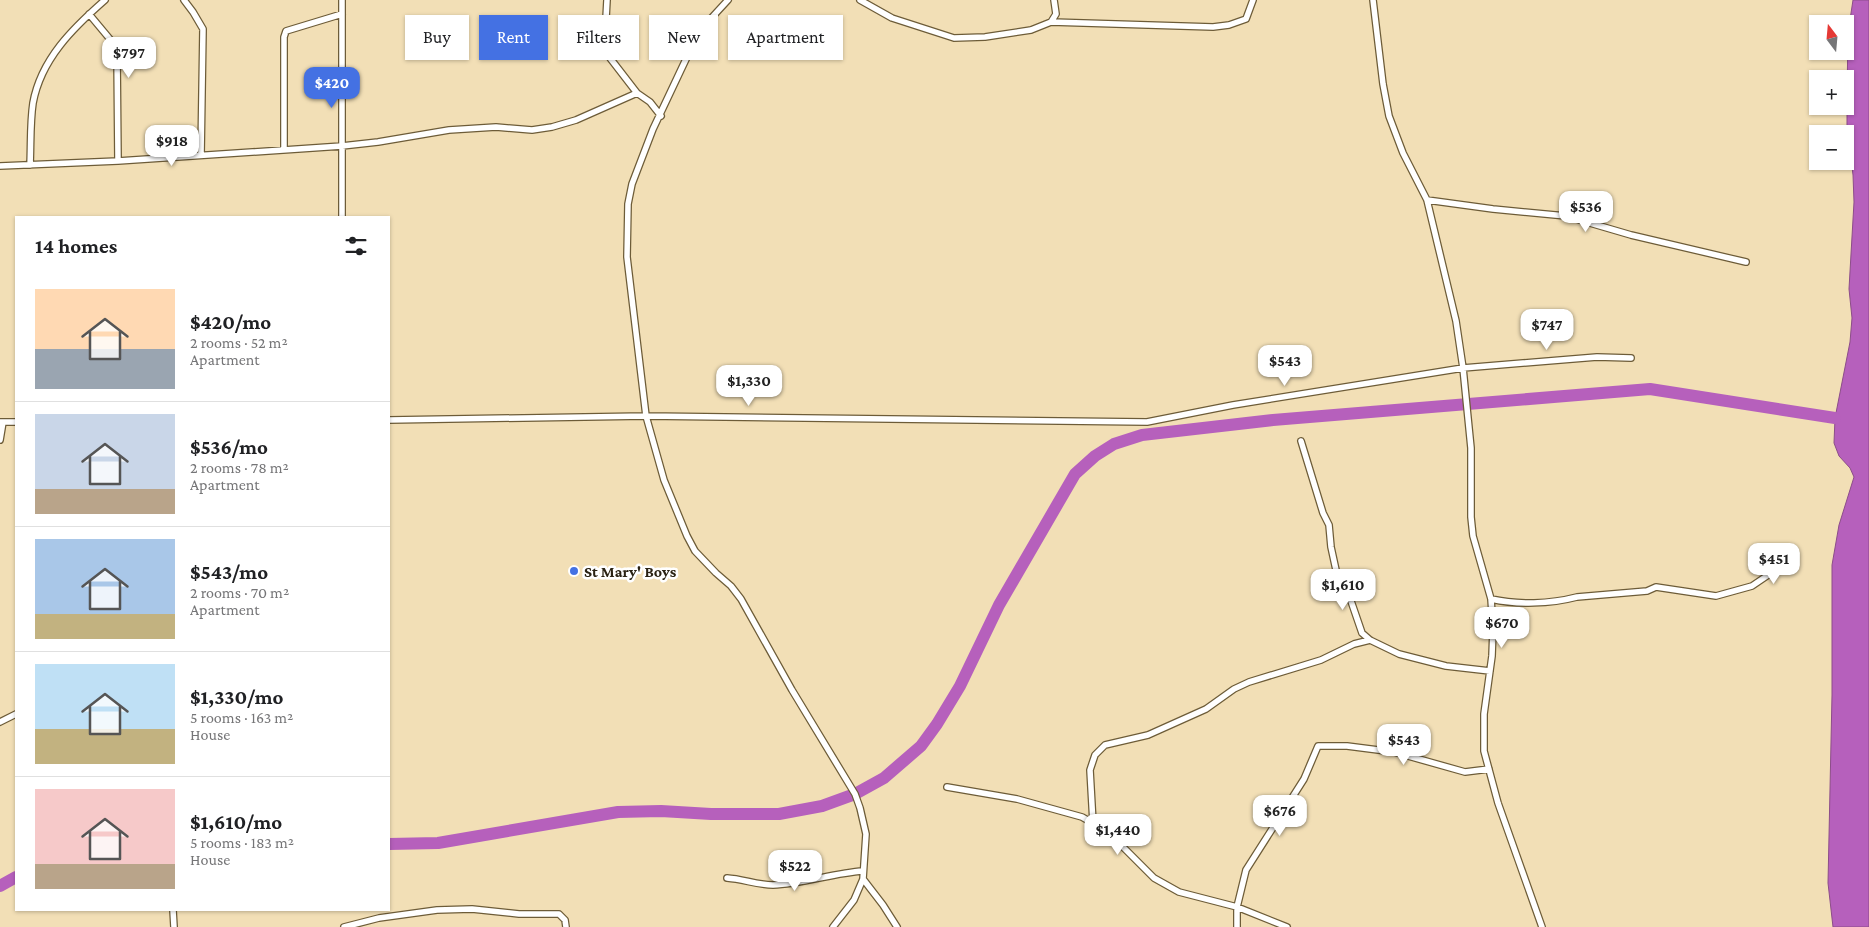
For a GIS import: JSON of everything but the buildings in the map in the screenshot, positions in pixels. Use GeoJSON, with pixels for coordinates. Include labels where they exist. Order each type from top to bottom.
{"type":"FeatureCollection","features":[{"type":"Feature","properties":{"kind":"street"},"geometry":{"type":"LineString","coordinates":[[30,165],[33,104],[42,72],[52,56],[89,14],[105,0]]}},
{"type":"Feature","properties":{"kind":"street"},"geometry":{"type":"LineString","coordinates":[[184,0],[200,24],[204,36],[201,155]]}},
{"type":"Feature","properties":{"kind":"street"},"geometry":{"type":"LineString","coordinates":[[342,0],[342,216]]}},
{"type":"Feature","properties":{"kind":"street"},"geometry":{"type":"LineString","coordinates":[[607,0],[606,46],[615,66],[637,93],[650,102],[661,116]]}},
{"type":"Feature","properties":{"kind":"street"},"geometry":{"type":"LineString","coordinates":[[728,0],[704,26],[687,57],[661,116],[653,129],[632,184],[628,204],[628,270],[646,416],[664,480],[687,536],[695,551],[731,586],[741,600],[792,690],[855,794],[860,808],[866,834],[863,879],[854,900],[833,927]]}},
{"type":"Feature","properties":{"kind":"street"},"geometry":{"type":"LineString","coordinates":[[860,0],[892,18],[954,38],[985,37],[1031,30],[1051,22],[1213,27],[1229,25],[1246,19],[1253,0]]}},
{"type":"Feature","properties":{"kind":"street"},"geometry":{"type":"LineString","coordinates":[[1051,22],[1056,14],[1054,0]]}},
{"type":"Feature","properties":{"kind":"street"},"geometry":{"type":"LineString","coordinates":[[1373,0],[1383,84],[1389,116],[1402,153],[1427,200],[1456,321],[1464,368],[1471,448],[1471,517],[1473,536],[1491,599],[1493,629],[1483,737],[1484,751],[1498,803],[1542,927]]}},
{"type":"Feature","properties":{"kind":"street"},"geometry":{"type":"LineString","coordinates":[[89,14],[114,44],[117,54],[118,161]]}},
{"type":"Feature","properties":{"kind":"street"},"geometry":{"type":"LineString","coordinates":[[284,149],[284,37],[286,31],[342,14]]}},
{"type":"Feature","properties":{"kind":"street"},"geometry":{"type":"LineString","coordinates":[[0,166],[118,161],[342,146],[449,130],[496,127],[532,130],[552,127],[576,120],[637,93]]}},
{"type":"Feature","properties":{"kind":"street"},"geometry":{"type":"LineString","coordinates":[[1427,200],[1566,216],[1631,235],[1746,262]]}},
{"type":"Feature","properties":{"kind":"street"},"geometry":{"type":"LineString","coordinates":[[390,420],[646,416],[1147,422],[1234,405],[1464,368],[1597,357],[1632,358]]}},
{"type":"Feature","properties":{"kind":"street"},"geometry":{"type":"LineString","coordinates":[[0,440],[2,422],[15,422]]}},
{"type":"Feature","properties":{"kind":"street"},"geometry":{"type":"LineString","coordinates":[[1301,441],[1323,513],[1329,525],[1336,570],[1351,602],[1362,633],[1370,640],[1399,654],[1446,666],[1490,671]]}},
{"type":"Feature","properties":{"kind":"street"},"geometry":{"type":"LineString","coordinates":[[1491,599],[1513,602],[1566,600],[1647,591],[1656,586],[1716,596],[1752,586],[1783,565]]}},
{"type":"Feature","properties":{"kind":"street"},"geometry":{"type":"LineString","coordinates":[[1093,823],[1090,770],[1095,755],[1105,745],[1148,735],[1206,709],[1234,689],[1266,676],[1321,660],[1354,644],[1370,640]]}},
{"type":"Feature","properties":{"kind":"street"},"geometry":{"type":"LineString","coordinates":[[0,722],[15,714]]}},
{"type":"Feature","properties":{"kind":"street"},"geometry":{"type":"LineString","coordinates":[[1237,927],[1237,907],[1246,870],[1304,779],[1318,746],[1347,746],[1394,752],[1465,772],[1488,769]]}},
{"type":"Feature","properties":{"kind":"street"},"geometry":{"type":"LineString","coordinates":[[947,787],[1010,797],[1082,817],[1116,839],[1134,860],[1154,878],[1179,892],[1237,907],[1287,927]]}},
{"type":"Feature","properties":{"kind":"street"},"geometry":{"type":"LineString","coordinates":[[727,878],[742,879],[759,885],[776,885],[863,871]]}},
{"type":"Feature","properties":{"kind":"street"},"geometry":{"type":"LineString","coordinates":[[863,879],[897,927]]}},
{"type":"Feature","properties":{"kind":"street"},"geometry":{"type":"LineString","coordinates":[[344,927],[379,918],[437,910],[472,909],[519,914],[559,914],[565,920],[566,927]]}},
{"type":"Feature","properties":{"kind":"street"},"geometry":{"type":"LineString","coordinates":[[174,911],[174,927]]}},
{"type":"Feature","properties":{"kind":"shaded area"},"geometry":{"type":"Polygon","coordinates":[[[1853,0],[1869,0],[1869,927],[1833,927],[1828,883],[1832,695],[1832,565],[1839,525],[1854,477],[1850,468],[1839,456],[1834,443],[1835,418],[1850,342],[1852,318],[1849,289],[1854,202],[1852,170],[1854,170],[1854,125],[1847,125],[1847,115],[1854,115],[1854,70],[1847,70],[1848,60],[1854,60],[1854,15],[1851,15],[1853,0]]]}},
{"type":"Feature","properties":{"kind":"waterway"},"geometry":{"type":"LineString","coordinates":[[390,844],[438,843],[618,812],[661,811],[711,814],[779,814],[822,806],[855,794],[884,778],[921,746],[937,724],[960,686],[999,605],[1075,474],[1095,456],[1114,444],[1142,435],[1273,420],[1650,389],[1835,418]]}},
{"type":"Feature","properties":{"kind":"waterway"},"geometry":{"type":"LineString","coordinates":[[0,886],[15,878]]}},
{"type":"Feature","properties":{"kind":"place","name":"St Mary' Boys"},"geometry":{"type":"Point","coordinates":[574,571]}}]}
